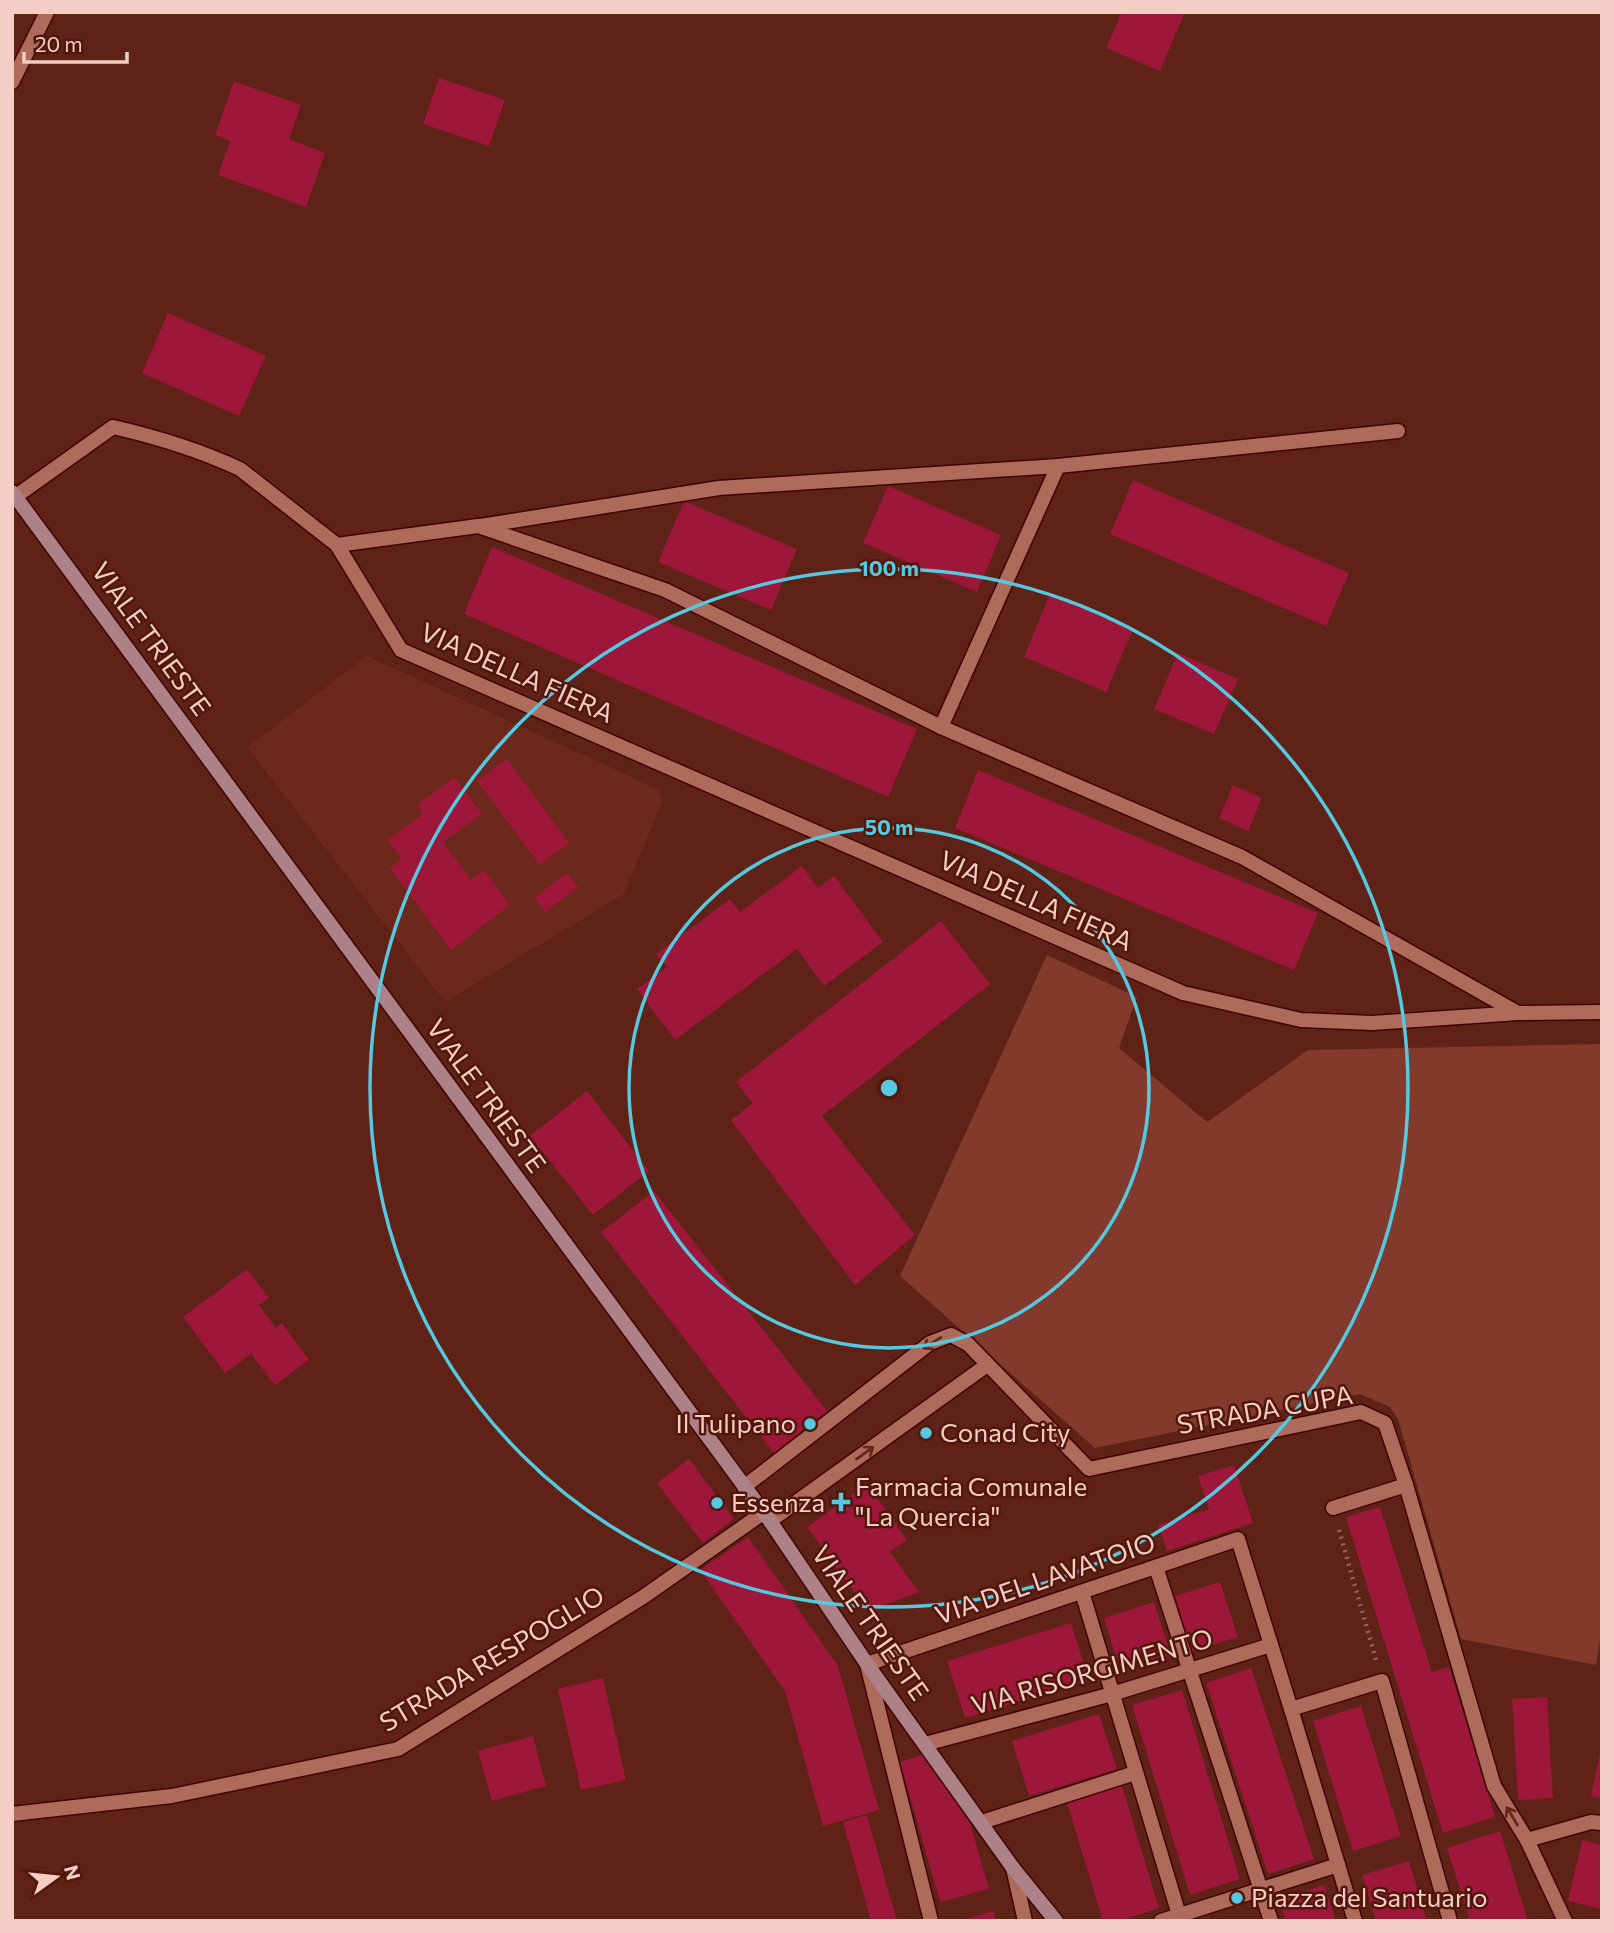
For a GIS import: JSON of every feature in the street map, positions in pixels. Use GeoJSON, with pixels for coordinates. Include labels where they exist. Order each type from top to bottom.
{"type":"FeatureCollection","features":[{"type":"Feature","properties":{"kind":"main road","name":"VIALE TRIESTE"},"geometry":{"type":"LineString","coordinates":[[13,495],[766,1517],[1013,1868],[1056,1921]]}},
{"type":"Feature","properties":{"kind":"street"},"geometry":{"type":"LineString","coordinates":[[12,82],[47,12]]}},
{"type":"Feature","properties":{"kind":"street","name":"VIA DELLA FIERA"},"geometry":{"type":"LineString","coordinates":[[13,495],[113,427],[168,440],[240,469],[337,545],[401,650],[1183,993],[1301,1020],[1372,1023],[1518,1013],[1602,1012]]}},
{"type":"Feature","properties":{"kind":"street"},"geometry":{"type":"LineString","coordinates":[[337,545],[719,488],[1058,466],[1398,432]]}},
{"type":"Feature","properties":{"kind":"street"},"geometry":{"type":"LineString","coordinates":[[941,727],[1058,466]]}},
{"type":"Feature","properties":{"kind":"street"},"geometry":{"type":"LineString","coordinates":[[478,526],[665,590],[941,727],[1242,857],[1518,1013]]}},
{"type":"Feature","properties":{"kind":"street"},"geometry":{"type":"LineString","coordinates":[[744,1487],[930,1343],[951,1335],[959,1338],[987,1365]]}},
{"type":"Feature","properties":{"kind":"street","name":"STRADA CUPA"},"geometry":{"type":"LineString","coordinates":[[987,1365],[1089,1469],[1361,1412],[1385,1423],[1406,1485],[1494,1786],[1527,1840],[1565,1921]]}},
{"type":"Feature","properties":{"kind":"street","name":"STRADA RESPOGLIO"},"geometry":{"type":"LineString","coordinates":[[12,1814],[172,1796],[398,1749],[766,1517],[987,1365]]}},
{"type":"Feature","properties":{"kind":"street"},"geometry":{"type":"LineString","coordinates":[[1333,1508],[1406,1485]]}},
{"type":"Feature","properties":{"kind":"street","name":"VIA DEL LAVATOIO"},"geometry":{"type":"LineString","coordinates":[[867,1664],[1238,1539],[1271,1645]]}},
{"type":"Feature","properties":{"kind":"street"},"geometry":{"type":"LineString","coordinates":[[1156,1567],[1271,1921]]}},
{"type":"Feature","properties":{"kind":"street"},"geometry":{"type":"LineString","coordinates":[[1082,1592],[1179,1915]]}},
{"type":"Feature","properties":{"kind":"street"},"geometry":{"type":"LineString","coordinates":[[1271,1645],[1355,1921]]}},
{"type":"Feature","properties":{"kind":"street","name":"VIA RISORGIMENTO"},"geometry":{"type":"LineString","coordinates":[[921,1738],[1112,1694],[1271,1645]]}},
{"type":"Feature","properties":{"kind":"street"},"geometry":{"type":"LineString","coordinates":[[867,1664],[931,1921]]}},
{"type":"Feature","properties":{"kind":"street"},"geometry":{"type":"LineString","coordinates":[[1291,1709],[1382,1681],[1450,1921]]}},
{"type":"Feature","properties":{"kind":"street"},"geometry":{"type":"LineString","coordinates":[[982,1822],[1135,1773]]}},
{"type":"Feature","properties":{"kind":"street"},"geometry":{"type":"LineString","coordinates":[[1527,1840],[1591,1822],[1602,1823]]}},
{"type":"Feature","properties":{"kind":"street"},"geometry":{"type":"LineString","coordinates":[[1161,1921],[1338,1865]]}},
{"type":"Feature","properties":{"kind":"street"},"geometry":{"type":"LineString","coordinates":[[1013,1868],[1026,1921]]}},
{"type":"Feature","properties":{"kind":"path"},"geometry":{"type":"LineString","coordinates":[[1333,1508],[1382,1681]]}},
{"type":"Feature","properties":{"kind":"shaded area"},"geometry":{"type":"Polygon","coordinates":[[[367,656],[658,789],[663,800],[624,894],[445,1002],[247,747],[367,656]]]}},
{"type":"Feature","properties":{"kind":"shaded area"},"geometry":{"type":"Polygon","coordinates":[[[1047,955],[1137,997],[1119,1048],[1207,1122],[1308,1050],[1602,1044],[1602,1628],[1596,1665],[1461,1639],[1398,1419],[1390,1407],[1360,1394],[1095,1448],[900,1276],[1047,955]]]}},
{"type":"Feature","properties":{"kind":"building"},"geometry":{"type":"Polygon","coordinates":[[[1122,12],[1185,12],[1160,71],[1106,48],[1122,12]]]}},
{"type":"Feature","properties":{"kind":"building"},"geometry":{"type":"Polygon","coordinates":[[[439,78],[505,100],[489,146],[423,124],[439,78]]]}},
{"type":"Feature","properties":{"kind":"building"},"geometry":{"type":"Polygon","coordinates":[[[234,81],[301,105],[289,139],[325,153],[306,207],[218,175],[230,141],[215,135],[234,81]]]}},
{"type":"Feature","properties":{"kind":"building"},"geometry":{"type":"Polygon","coordinates":[[[168,313],[266,356],[239,416],[142,373],[168,313]]]}},
{"type":"Feature","properties":{"kind":"building"},"geometry":{"type":"Polygon","coordinates":[[[1133,480],[1349,573],[1326,626],[1110,534],[1133,480]]]}},
{"type":"Feature","properties":{"kind":"building"},"geometry":{"type":"Polygon","coordinates":[[[888,486],[1001,535],[977,592],[863,543],[888,486]]]}},
{"type":"Feature","properties":{"kind":"building"},"geometry":{"type":"Polygon","coordinates":[[[684,501],[797,549],[771,610],[658,562],[684,501]]]}},
{"type":"Feature","properties":{"kind":"building"},"geometry":{"type":"Polygon","coordinates":[[[492,547],[917,729],[888,797],[464,614],[492,547]]]}},
{"type":"Feature","properties":{"kind":"building"},"geometry":{"type":"Polygon","coordinates":[[[1050,594],[1133,630],[1106,692],[1024,657],[1050,594]]]}},
{"type":"Feature","properties":{"kind":"building"},"geometry":{"type":"Polygon","coordinates":[[[1178,653],[1238,679],[1214,734],[1154,709],[1178,653]]]}},
{"type":"Feature","properties":{"kind":"building"},"geometry":{"type":"Polygon","coordinates":[[[507,759],[569,843],[540,865],[477,781],[507,759]]]}},
{"type":"Feature","properties":{"kind":"building"},"geometry":{"type":"Polygon","coordinates":[[[978,770],[1318,913],[1294,970],[955,828],[978,770]]]}},
{"type":"Feature","properties":{"kind":"building"},"geometry":{"type":"Polygon","coordinates":[[[454,777],[482,814],[443,842],[471,880],[484,870],[510,905],[451,950],[390,868],[402,859],[388,840],[423,814],[417,805],[454,777]]]}},
{"type":"Feature","properties":{"kind":"building"},"geometry":{"type":"Polygon","coordinates":[[[1233,785],[1262,798],[1248,831],[1219,818],[1233,785]]]}},
{"type":"Feature","properties":{"kind":"building"},"geometry":{"type":"Polygon","coordinates":[[[802,866],[818,888],[834,876],[883,942],[824,986],[797,949],[675,1040],[637,989],[667,967],[656,954],[730,899],[740,912],[802,866]]]}},
{"type":"Feature","properties":{"kind":"building"},"geometry":{"type":"Polygon","coordinates":[[[567,873],[578,887],[545,912],[534,898],[567,873]]]}},
{"type":"Feature","properties":{"kind":"building"},"geometry":{"type":"Polygon","coordinates":[[[941,921],[990,984],[822,1116],[915,1235],[855,1285],[731,1120],[753,1103],[736,1082],[941,921]]]}},
{"type":"Feature","properties":{"kind":"building"},"geometry":{"type":"Polygon","coordinates":[[[587,1091],[649,1171],[593,1215],[530,1136],[587,1091]]]}},
{"type":"Feature","properties":{"kind":"building"},"geometry":{"type":"Polygon","coordinates":[[[654,1191],[827,1411],[774,1453],[601,1232],[654,1191]]]}},
{"type":"Feature","properties":{"kind":"building"},"geometry":{"type":"Polygon","coordinates":[[[247,1269],[269,1298],[259,1305],[276,1328],[282,1323],[309,1360],[275,1385],[251,1354],[225,1373],[183,1317],[247,1269]]]}},
{"type":"Feature","properties":{"kind":"building"},"geometry":{"type":"Polygon","coordinates":[[[689,1459],[734,1519],[703,1543],[657,1483],[689,1459]]]}},
{"type":"Feature","properties":{"kind":"building"},"geometry":{"type":"Polygon","coordinates":[[[1234,1465],[1253,1523],[1167,1551],[1158,1525],[1209,1509],[1198,1476],[1234,1465]]]}},
{"type":"Feature","properties":{"kind":"building"},"geometry":{"type":"Polygon","coordinates":[[[867,1484],[907,1540],[890,1552],[919,1592],[868,1611],[807,1527],[867,1484]]]}},
{"type":"Feature","properties":{"kind":"building"},"geometry":{"type":"Polygon","coordinates":[[[1380,1507],[1432,1672],[1449,1667],[1495,1817],[1443,1833],[1346,1517],[1380,1507]]]}},
{"type":"Feature","properties":{"kind":"building"},"geometry":{"type":"Polygon","coordinates":[[[748,1537],[838,1666],[879,1810],[823,1826],[785,1691],[700,1570],[748,1537]]]}},
{"type":"Feature","properties":{"kind":"building"},"geometry":{"type":"Polygon","coordinates":[[[1220,1582],[1238,1637],[1192,1651],[1175,1596],[1220,1582]]]}},
{"type":"Feature","properties":{"kind":"building"},"geometry":{"type":"Polygon","coordinates":[[[1154,1602],[1171,1655],[1120,1671],[1104,1618],[1154,1602]]]}},
{"type":"Feature","properties":{"kind":"building"},"geometry":{"type":"Polygon","coordinates":[[[1071,1623],[1089,1680],[965,1718],[947,1661],[1071,1623]]]}},
{"type":"Feature","properties":{"kind":"building"},"geometry":{"type":"Polygon","coordinates":[[[1251,1668],[1314,1859],[1268,1874],[1206,1683],[1251,1668]]]}},
{"type":"Feature","properties":{"kind":"building"},"geometry":{"type":"Polygon","coordinates":[[[603,1678],[626,1780],[581,1790],[558,1689],[603,1678]]]}},
{"type":"Feature","properties":{"kind":"building"},"geometry":{"type":"Polygon","coordinates":[[[1182,1690],[1240,1879],[1190,1895],[1132,1705],[1182,1690]]]}},
{"type":"Feature","properties":{"kind":"building"},"geometry":{"type":"Polygon","coordinates":[[[1547,1697],[1553,1798],[1518,1800],[1512,1699],[1547,1697]]]}},
{"type":"Feature","properties":{"kind":"building"},"geometry":{"type":"Polygon","coordinates":[[[1361,1706],[1401,1836],[1353,1851],[1313,1721],[1361,1706]]]}},
{"type":"Feature","properties":{"kind":"building"},"geometry":{"type":"Polygon","coordinates":[[[1099,1714],[1117,1769],[1029,1796],[1012,1741],[1099,1714]]]}},
{"type":"Feature","properties":{"kind":"building"},"geometry":{"type":"Polygon","coordinates":[[[533,1736],[546,1786],[492,1801],[478,1751],[533,1736]]]}},
{"type":"Feature","properties":{"kind":"building"},"geometry":{"type":"Polygon","coordinates":[[[1602,1749],[1602,1799],[1591,1796],[1602,1749]]]}},
{"type":"Feature","properties":{"kind":"building"},"geometry":{"type":"Polygon","coordinates":[[[923,1755],[970,1823],[989,1889],[940,1902],[900,1762],[923,1755]]]}},
{"type":"Feature","properties":{"kind":"building"},"geometry":{"type":"Polygon","coordinates":[[[1122,1786],[1159,1908],[1119,1921],[1103,1921],[1067,1803],[1122,1786]]]}},
{"type":"Feature","properties":{"kind":"building"},"geometry":{"type":"Polygon","coordinates":[[[867,1815],[897,1921],[871,1921],[843,1822],[867,1815]]]}},
{"type":"Feature","properties":{"kind":"building"},"geometry":{"type":"Polygon","coordinates":[[[1500,1831],[1528,1921],[1470,1921],[1447,1848],[1500,1831]]]}},
{"type":"Feature","properties":{"kind":"building"},"geometry":{"type":"Polygon","coordinates":[[[1582,1840],[1602,1845],[1602,1909],[1568,1901],[1582,1840]]]}},
{"type":"Feature","properties":{"kind":"building"},"geometry":{"type":"Polygon","coordinates":[[[1409,1861],[1427,1921],[1376,1921],[1362,1875],[1409,1861]]]}},
{"type":"Feature","properties":{"kind":"building"},"geometry":{"type":"Polygon","coordinates":[[[1324,1885],[1336,1921],[1286,1921],[1279,1900],[1324,1885]]]}},
{"type":"Feature","properties":{"kind":"building"},"geometry":{"type":"Polygon","coordinates":[[[993,1911],[996,1921],[963,1921],[963,1920],[993,1911]]]}},
{"type":"Feature","properties":{"kind":"place","name":"Il Tulipano"},"geometry":{"type":"Point","coordinates":[810,1424]}},
{"type":"Feature","properties":{"kind":"place","name":"Conad City"},"geometry":{"type":"Point","coordinates":[926,1433]}},
{"type":"Feature","properties":{"kind":"place","name":"Farmacia Comunale \"La Quercia\""},"geometry":{"type":"Point","coordinates":[841,1502]}},
{"type":"Feature","properties":{"kind":"place","name":"Essenza"},"geometry":{"type":"Point","coordinates":[717,1503]}},
{"type":"Feature","properties":{"kind":"place","name":"Piazza del Santuario"},"geometry":{"type":"Point","coordinates":[1237,1898]}}]}
